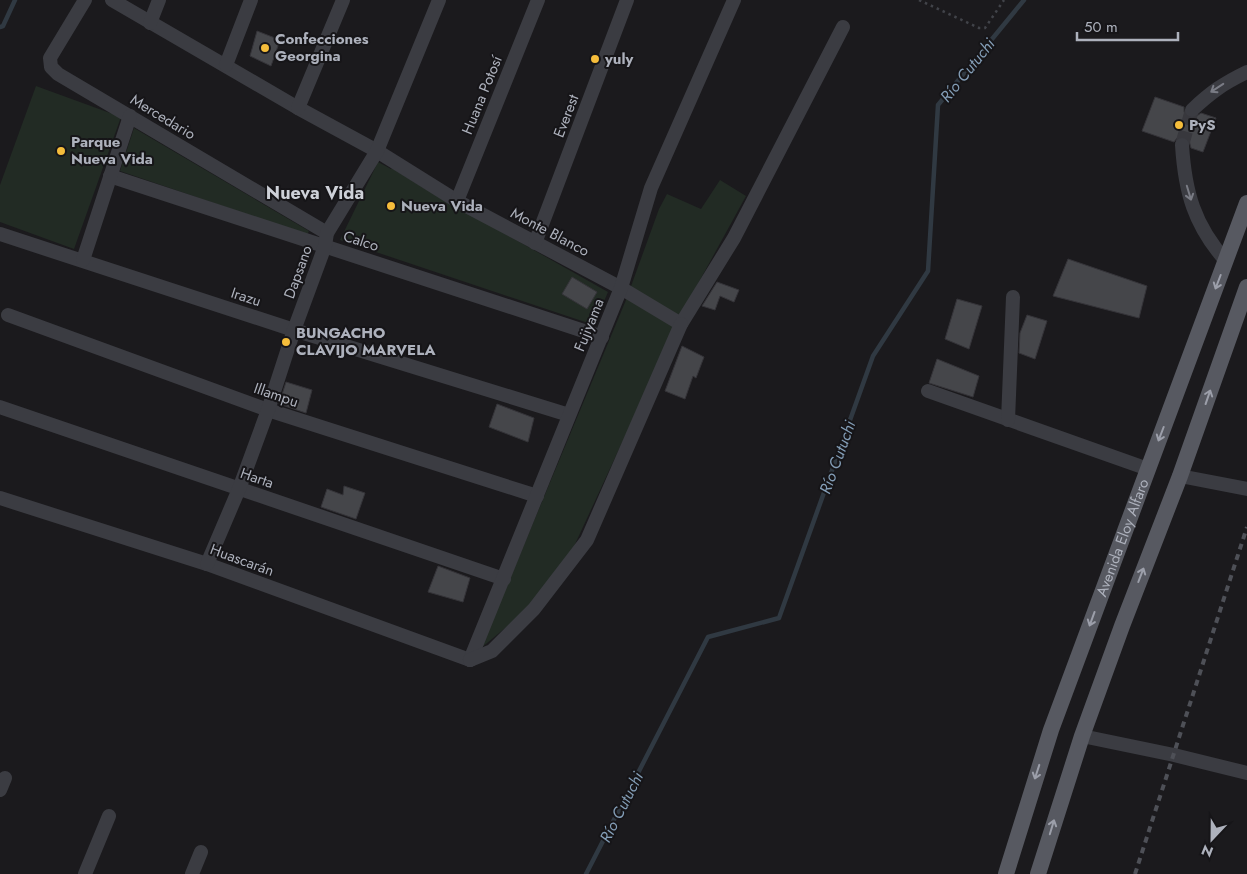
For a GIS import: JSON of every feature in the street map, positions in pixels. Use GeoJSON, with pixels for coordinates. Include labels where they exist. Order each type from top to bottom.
{"type":"FeatureCollection","features":[{"type":"Feature","properties":{"kind":"main road","name":"Avenida Eloy Alfaro"},"geometry":{"type":"LineString","coordinates":[[1006,874],[1051,730],[1247,203]]}},
{"type":"Feature","properties":{"kind":"main road","name":"Avenida Eloy Alfaro"},"geometry":{"type":"LineString","coordinates":[[1038,874],[1082,736],[1180,476],[1247,287]]}},
{"type":"Feature","properties":{"kind":"street","name":"Mercedario"},"geometry":{"type":"LineString","coordinates":[[85,0],[50,58],[51,67],[58,74],[130,116],[326,240]]}},
{"type":"Feature","properties":{"kind":"street","name":"Monte Blanco"},"geometry":{"type":"LineString","coordinates":[[112,0],[376,151],[457,201],[621,288],[681,324]]}},
{"type":"Feature","properties":{"kind":"street"},"geometry":{"type":"LineString","coordinates":[[150,22],[159,0]]}},
{"type":"Feature","properties":{"kind":"street"},"geometry":{"type":"LineString","coordinates":[[226,65],[251,0]]}},
{"type":"Feature","properties":{"kind":"street"},"geometry":{"type":"LineString","coordinates":[[298,108],[343,0]]}},
{"type":"Feature","properties":{"kind":"street","name":"Dapsano"},"geometry":{"type":"LineString","coordinates":[[207,564],[239,489],[326,240],[376,151],[438,0]]}},
{"type":"Feature","properties":{"kind":"street","name":"Huana Potosí"},"geometry":{"type":"LineString","coordinates":[[457,201],[538,0]]}},
{"type":"Feature","properties":{"kind":"street","name":"Everest"},"geometry":{"type":"LineString","coordinates":[[535,243],[627,0]]}},
{"type":"Feature","properties":{"kind":"street","name":"Fujiyama"},"geometry":{"type":"LineString","coordinates":[[470,660],[621,288],[651,188],[734,0]]}},
{"type":"Feature","properties":{"kind":"street"},"geometry":{"type":"LineString","coordinates":[[470,660],[492,651],[534,609],[587,540],[681,324],[734,238],[843,27]]}},
{"type":"Feature","properties":{"kind":"street"},"geometry":{"type":"LineString","coordinates":[[1192,110],[1209,93],[1247,72]]}},
{"type":"Feature","properties":{"kind":"street"},"geometry":{"type":"LineString","coordinates":[[83,260],[130,116]]}},
{"type":"Feature","properties":{"kind":"street"},"geometry":{"type":"LineString","coordinates":[[1182,145],[1185,179],[1201,228],[1210,244],[1226,261]]}},
{"type":"Feature","properties":{"kind":"street","name":"Calco"},"geometry":{"type":"LineString","coordinates":[[110,176],[326,240],[602,337]]}},
{"type":"Feature","properties":{"kind":"street","name":"Irazu"},"geometry":{"type":"LineString","coordinates":[[0,234],[294,330],[569,415]]}},
{"type":"Feature","properties":{"kind":"street"},"geometry":{"type":"LineString","coordinates":[[1008,420],[1013,297]]}},
{"type":"Feature","properties":{"kind":"street","name":"Illampu"},"geometry":{"type":"LineString","coordinates":[[8,315],[268,410],[537,496]]}},
{"type":"Feature","properties":{"kind":"street"},"geometry":{"type":"LineString","coordinates":[[928,391],[1148,469]]}},
{"type":"Feature","properties":{"kind":"street","name":"Harta"},"geometry":{"type":"LineString","coordinates":[[0,407],[504,579]]}},
{"type":"Feature","properties":{"kind":"street"},"geometry":{"type":"LineString","coordinates":[[1180,476],[1247,489]]}},
{"type":"Feature","properties":{"kind":"street","name":"Huascarán"},"geometry":{"type":"LineString","coordinates":[[0,498],[207,564],[470,660]]}},
{"type":"Feature","properties":{"kind":"street"},"geometry":{"type":"LineString","coordinates":[[1082,736],[1174,755],[1247,773]]}},
{"type":"Feature","properties":{"kind":"street"},"geometry":{"type":"LineString","coordinates":[[84,874],[109,816]]}},
{"type":"Feature","properties":{"kind":"street"},"geometry":{"type":"LineString","coordinates":[[192,874],[201,852]]}},
{"type":"Feature","properties":{"kind":"path"},"geometry":{"type":"LineString","coordinates":[[919,0],[979,28],[985,28],[1004,0]]}},
{"type":"Feature","properties":{"kind":"shaded area","name":"Parque Nueva Vida"},"geometry":{"type":"Polygon","coordinates":[[[36,86],[121,117],[74,249],[0,222],[0,185],[36,86]]]}},
{"type":"Feature","properties":{"kind":"shaded area"},"geometry":{"type":"Polygon","coordinates":[[[134,128],[309,231],[307,235],[120,171],[134,128]]]}},
{"type":"Feature","properties":{"kind":"shaded area"},"geometry":{"type":"Polygon","coordinates":[[[378,162],[392,168],[608,292],[594,325],[340,240],[378,162]]]}},
{"type":"Feature","properties":{"kind":"shaded area"},"geometry":{"type":"Polygon","coordinates":[[[720,180],[746,196],[683,311],[570,555],[528,609],[481,648],[626,300],[659,209],[667,194],[701,209],[720,180]]]}},
{"type":"Feature","properties":{"kind":"building","name":"Confecciones Georgina"},"geometry":{"type":"Polygon","coordinates":[[[257,31],[280,40],[271,66],[250,56],[257,31]]]}},
{"type":"Feature","properties":{"kind":"building","name":"PyS"},"geometry":{"type":"Polygon","coordinates":[[[1155,97],[1184,107],[1184,112],[1189,118],[1194,118],[1201,113],[1216,118],[1203,152],[1191,148],[1189,140],[1185,137],[1177,138],[1174,142],[1142,131],[1155,97]]]}},
{"type":"Feature","properties":{"kind":"building"},"geometry":{"type":"Polygon","coordinates":[[[1068,259],[1147,286],[1139,318],[1053,296],[1068,259]]]}},
{"type":"Feature","properties":{"kind":"building"},"geometry":{"type":"Polygon","coordinates":[[[572,277],[597,292],[587,309],[562,294],[572,277]]]}},
{"type":"Feature","properties":{"kind":"building"},"geometry":{"type":"Polygon","coordinates":[[[717,282],[739,290],[734,302],[720,296],[715,310],[702,306],[717,282]]]}},
{"type":"Feature","properties":{"kind":"building"},"geometry":{"type":"Polygon","coordinates":[[[957,299],[982,306],[969,349],[945,339],[957,299]]]}},
{"type":"Feature","properties":{"kind":"building"},"geometry":{"type":"Polygon","coordinates":[[[1027,315],[1047,321],[1035,359],[1019,353],[1020,333],[1027,315]]]}},
{"type":"Feature","properties":{"kind":"building"},"geometry":{"type":"Polygon","coordinates":[[[682,346],[704,357],[696,378],[693,376],[685,399],[665,391],[682,346]]]}},
{"type":"Feature","properties":{"kind":"building"},"geometry":{"type":"Polygon","coordinates":[[[937,359],[979,376],[973,397],[929,383],[937,359]]]}},
{"type":"Feature","properties":{"kind":"building"},"geometry":{"type":"Polygon","coordinates":[[[286,382],[312,390],[306,413],[279,404],[286,382]]]}},
{"type":"Feature","properties":{"kind":"building"},"geometry":{"type":"Polygon","coordinates":[[[497,404],[534,418],[528,442],[489,427],[497,404]]]}},
{"type":"Feature","properties":{"kind":"building"},"geometry":{"type":"Polygon","coordinates":[[[344,486],[365,493],[356,519],[321,507],[327,489],[343,495],[344,486]]]}},
{"type":"Feature","properties":{"kind":"building"},"geometry":{"type":"Polygon","coordinates":[[[438,566],[470,578],[463,602],[428,592],[438,566]]]}},
{"type":"Feature","properties":{"kind":"waterway"},"geometry":{"type":"LineString","coordinates":[[0,27],[3,26],[15,0]]}},
{"type":"Feature","properties":{"kind":"waterway","name":"Río Cutuchi"},"geometry":{"type":"LineString","coordinates":[[586,874],[708,637],[779,618],[873,356],[928,271],[938,105],[1024,0]]}},
{"type":"Feature","properties":{"kind":"tunnel"},"geometry":{"type":"LineString","coordinates":[[1182,145],[1192,110]]}},
{"type":"Feature","properties":{"kind":"railway"},"geometry":{"type":"LineString","coordinates":[[1135,874],[1247,527]]}},
{"type":"Feature","properties":{"kind":"place","name":"Confecciones Georgina"},"geometry":{"type":"Point","coordinates":[265,48]}},
{"type":"Feature","properties":{"kind":"place","name":"yuly"},"geometry":{"type":"Point","coordinates":[595,59]}},
{"type":"Feature","properties":{"kind":"place","name":"PyS"},"geometry":{"type":"Point","coordinates":[1179,125]}},
{"type":"Feature","properties":{"kind":"place","name":"Parque Nueva Vida"},"geometry":{"type":"Point","coordinates":[61,151]}},
{"type":"Feature","properties":{"kind":"place","name":"Nueva Vida"},"geometry":{"type":"Point","coordinates":[391,206]}},
{"type":"Feature","properties":{"kind":"place","name":"BUNGACHO CLAVIJO MARVELA"},"geometry":{"type":"Point","coordinates":[286,342]}},
{"type":"Feature","properties":{"kind":"district","name":"Nueva Vida"},"geometry":{"type":"Point","coordinates":[315,193]}}]}
